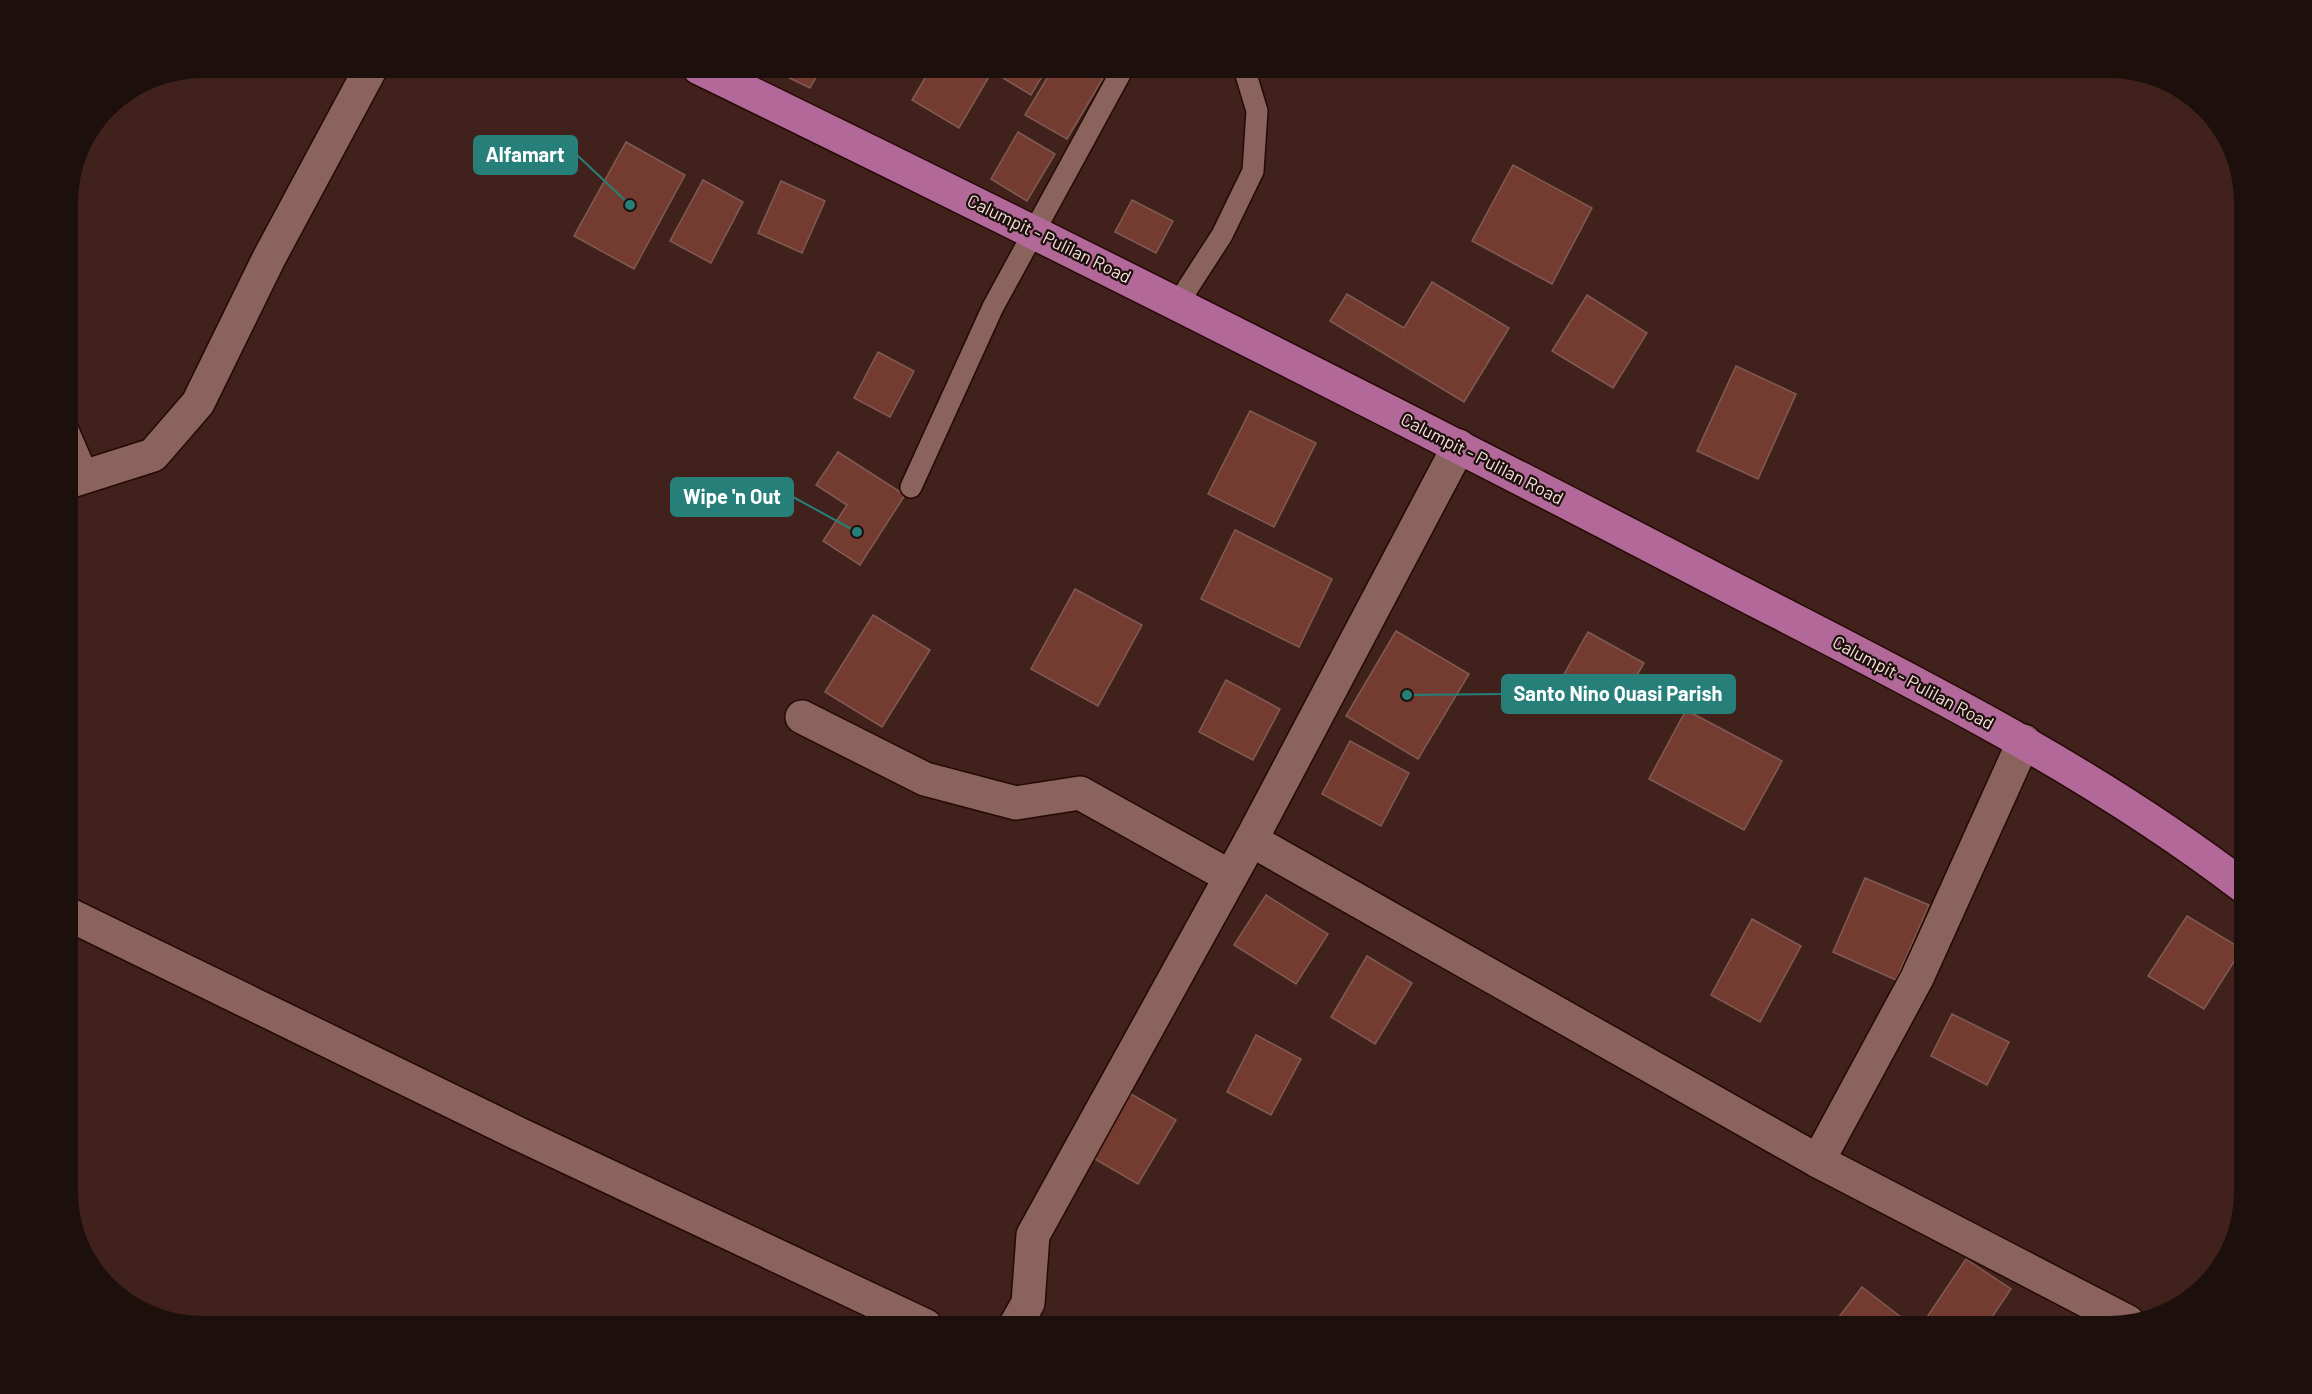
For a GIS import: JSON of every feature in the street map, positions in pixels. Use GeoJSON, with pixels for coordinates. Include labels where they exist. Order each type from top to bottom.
{"type":"FeatureCollection","features":[{"type":"Feature","properties":{"kind":"main road","name":"Calumpit - Pulilan Road"},"geometry":{"type":"LineString","coordinates":[[720,78],[1178,303],[1459,446],[2024,741],[2132,807],[2234,880]]}},
{"type":"Feature","properties":{"kind":"street"},"geometry":{"type":"LineString","coordinates":[[78,479],[153,455],[198,403],[269,258],[366,78]]}},
{"type":"Feature","properties":{"kind":"street"},"geometry":{"type":"LineString","coordinates":[[1021,1316],[1028,1303],[1034,1235],[1229,876],[1251,840],[1459,446]]}},
{"type":"Feature","properties":{"kind":"street"},"geometry":{"type":"LineString","coordinates":[[802,717],[926,779],[1016,803],[1080,793],[1229,876]]}},
{"type":"Feature","properties":{"kind":"street"},"geometry":{"type":"LineString","coordinates":[[1818,1161],[1917,978],[2024,741]]}},
{"type":"Feature","properties":{"kind":"street"},"geometry":{"type":"LineString","coordinates":[[1251,840],[1818,1161],[2116,1316]]}},
{"type":"Feature","properties":{"kind":"street"},"geometry":{"type":"LineString","coordinates":[[78,919],[521,1135],[905,1316]]}},
{"type":"Feature","properties":{"kind":"lane"},"geometry":{"type":"LineString","coordinates":[[911,487],[993,307],[1118,78]]}},
{"type":"Feature","properties":{"kind":"lane"},"geometry":{"type":"LineString","coordinates":[[1178,303],[1222,235],[1253,171],[1257,111],[1247,78]]}},
{"type":"Feature","properties":{"kind":"building"},"geometry":{"type":"Polygon","coordinates":[[[790,78],[816,78],[810,88],[790,78]]]}},
{"type":"Feature","properties":{"kind":"building"},"geometry":{"type":"Polygon","coordinates":[[[925,78],[988,78],[959,128],[912,100],[925,78]]]}},
{"type":"Feature","properties":{"kind":"building"},"geometry":{"type":"Polygon","coordinates":[[[1003,78],[1041,78],[1031,95],[1003,78]]]}},
{"type":"Feature","properties":{"kind":"building"},"geometry":{"type":"Polygon","coordinates":[[[1047,78],[1103,78],[1067,139],[1025,115],[1047,78]]]}},
{"type":"Feature","properties":{"kind":"building"},"geometry":{"type":"Polygon","coordinates":[[[1018,132],[1055,154],[1027,201],[991,179],[1018,132]]]}},
{"type":"Feature","properties":{"kind":"building"},"geometry":{"type":"Polygon","coordinates":[[[626,142],[685,175],[634,269],[574,236],[626,142]]]}},
{"type":"Feature","properties":{"kind":"building"},"geometry":{"type":"Polygon","coordinates":[[[1513,165],[1592,208],[1552,284],[1472,241],[1513,165]]]}},
{"type":"Feature","properties":{"kind":"building"},"geometry":{"type":"Polygon","coordinates":[[[703,180],[743,202],[711,263],[670,241],[703,180]]]}},
{"type":"Feature","properties":{"kind":"building"},"geometry":{"type":"Polygon","coordinates":[[[781,181],[825,201],[802,253],[758,233],[781,181]]]}},
{"type":"Feature","properties":{"kind":"building"},"geometry":{"type":"Polygon","coordinates":[[[1132,200],[1173,221],[1156,253],[1115,232],[1132,200]]]}},
{"type":"Feature","properties":{"kind":"building"},"geometry":{"type":"Polygon","coordinates":[[[1432,282],[1509,328],[1464,402],[1330,321],[1347,294],[1404,328],[1432,282]]]}},
{"type":"Feature","properties":{"kind":"building"},"geometry":{"type":"Polygon","coordinates":[[[1587,295],[1647,333],[1613,388],[1552,351],[1587,295]]]}},
{"type":"Feature","properties":{"kind":"building"},"geometry":{"type":"Polygon","coordinates":[[[878,352],[914,371],[890,417],[854,398],[878,352]]]}},
{"type":"Feature","properties":{"kind":"building"},"geometry":{"type":"Polygon","coordinates":[[[1736,366],[1796,394],[1758,479],[1697,451],[1736,366]]]}},
{"type":"Feature","properties":{"kind":"building"},"geometry":{"type":"Polygon","coordinates":[[[1250,411],[1316,443],[1274,527],[1208,494],[1250,411]]]}},
{"type":"Feature","properties":{"kind":"building"},"geometry":{"type":"Polygon","coordinates":[[[838,452],[905,495],[860,565],[823,541],[847,505],[816,485],[838,452]]]}},
{"type":"Feature","properties":{"kind":"building"},"geometry":{"type":"Polygon","coordinates":[[[1235,530],[1332,579],[1299,647],[1201,599],[1235,530]]]}},
{"type":"Feature","properties":{"kind":"building"},"geometry":{"type":"Polygon","coordinates":[[[1075,589],[1142,625],[1098,706],[1031,669],[1075,589]]]}},
{"type":"Feature","properties":{"kind":"building"},"geometry":{"type":"Polygon","coordinates":[[[873,615],[930,650],[882,727],[825,692],[873,615]]]}},
{"type":"Feature","properties":{"kind":"building"},"geometry":{"type":"Polygon","coordinates":[[[1396,631],[1469,674],[1418,759],[1346,716],[1396,631]]]}},
{"type":"Feature","properties":{"kind":"building"},"geometry":{"type":"Polygon","coordinates":[[[1588,632],[1644,663],[1618,708],[1563,676],[1588,632]]]}},
{"type":"Feature","properties":{"kind":"building"},"geometry":{"type":"Polygon","coordinates":[[[1226,680],[1280,709],[1253,760],[1199,732],[1226,680]]]}},
{"type":"Feature","properties":{"kind":"building"},"geometry":{"type":"Polygon","coordinates":[[[1686,710],[1782,761],[1744,830],[1649,779],[1686,710]]]}},
{"type":"Feature","properties":{"kind":"building"},"geometry":{"type":"Polygon","coordinates":[[[1350,741],[1409,773],[1381,826],[1322,794],[1350,741]]]}},
{"type":"Feature","properties":{"kind":"building"},"geometry":{"type":"Polygon","coordinates":[[[1865,878],[1929,905],[1896,980],[1833,952],[1865,878]]]}},
{"type":"Feature","properties":{"kind":"building"},"geometry":{"type":"Polygon","coordinates":[[[1266,895],[1328,934],[1296,984],[1234,945],[1266,895]]]}},
{"type":"Feature","properties":{"kind":"building"},"geometry":{"type":"Polygon","coordinates":[[[2187,916],[2234,944],[2234,962],[2204,1009],[2148,976],[2187,916]]]}},
{"type":"Feature","properties":{"kind":"building"},"geometry":{"type":"Polygon","coordinates":[[[1752,919],[1801,946],[1760,1022],[1711,995],[1752,919]]]}},
{"type":"Feature","properties":{"kind":"building"},"geometry":{"type":"Polygon","coordinates":[[[1367,956],[1412,983],[1375,1044],[1331,1017],[1367,956]]]}},
{"type":"Feature","properties":{"kind":"building"},"geometry":{"type":"Polygon","coordinates":[[[1952,1014],[2009,1042],[1987,1085],[1931,1056],[1952,1014]]]}},
{"type":"Feature","properties":{"kind":"building"},"geometry":{"type":"Polygon","coordinates":[[[1256,1035],[1301,1059],[1271,1115],[1227,1092],[1256,1035]]]}},
{"type":"Feature","properties":{"kind":"building"},"geometry":{"type":"Polygon","coordinates":[[[1124,1090],[1176,1120],[1138,1184],[1086,1154],[1124,1090]]]}},
{"type":"Feature","properties":{"kind":"building"},"geometry":{"type":"Polygon","coordinates":[[[1966,1259],[2011,1289],[1993,1316],[1928,1316],[1966,1259]]]}},
{"type":"Feature","properties":{"kind":"building"},"geometry":{"type":"Polygon","coordinates":[[[1862,1287],[1900,1316],[1840,1316],[1862,1287]]]}},
{"type":"Feature","properties":{"kind":"place","name":"Alfamart"},"geometry":{"type":"Point","coordinates":[630,205]}},
{"type":"Feature","properties":{"kind":"place","name":"Wipe 'n Out"},"geometry":{"type":"Point","coordinates":[857,532]}},
{"type":"Feature","properties":{"kind":"place","name":"Santo Nino Quasi Parish"},"geometry":{"type":"Point","coordinates":[1407,695]}}]}
